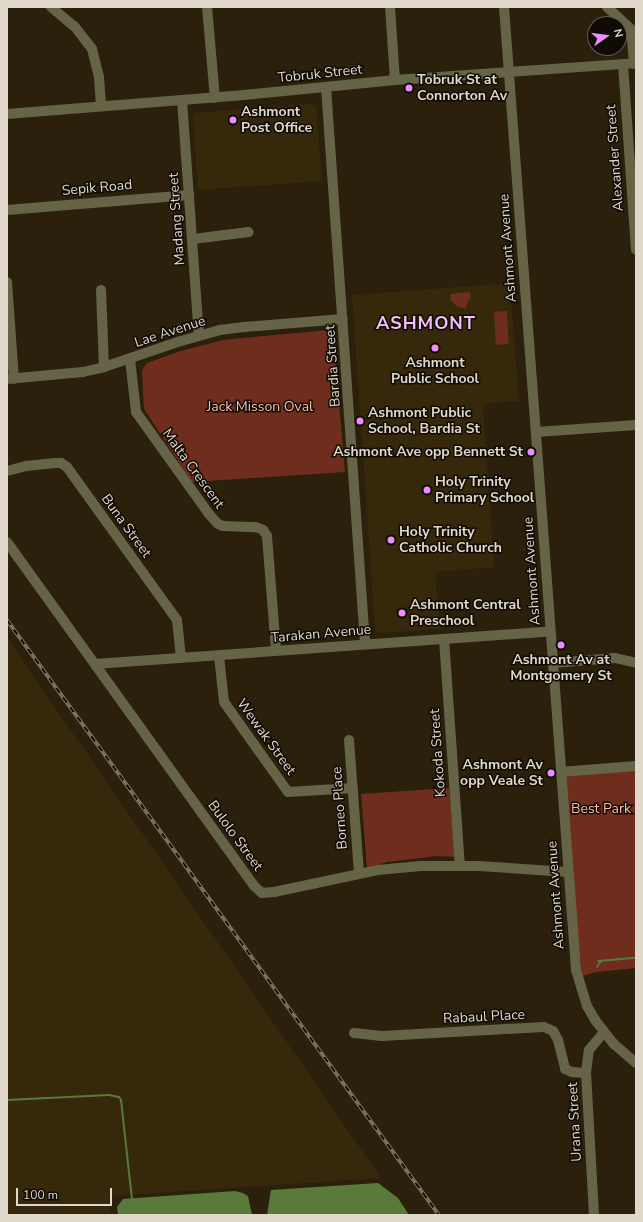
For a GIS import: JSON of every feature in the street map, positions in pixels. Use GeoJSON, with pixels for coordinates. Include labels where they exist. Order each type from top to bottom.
{"type":"FeatureCollection","features":[{"type":"Feature","properties":{"kind":"street"},"geometry":{"type":"LineString","coordinates":[[51,7],[75,27],[92,49],[99,77],[101,106]]}},
{"type":"Feature","properties":{"kind":"street"},"geometry":{"type":"LineString","coordinates":[[207,7],[215,98]]}},
{"type":"Feature","properties":{"kind":"street"},"geometry":{"type":"LineString","coordinates":[[390,7],[396,80]]}},
{"type":"Feature","properties":{"kind":"street","name":"Ashmont Avenue"},"geometry":{"type":"LineString","coordinates":[[504,7],[576,970],[587,1006],[604,1032],[626,1055],[636,1063]]}},
{"type":"Feature","properties":{"kind":"street"},"geometry":{"type":"LineString","coordinates":[[607,7],[631,29],[635,64]]}},
{"type":"Feature","properties":{"kind":"street","name":"Alexander Street"},"geometry":{"type":"LineString","coordinates":[[623,64],[636,250]]}},
{"type":"Feature","properties":{"kind":"street","name":"Tobruk Street"},"geometry":{"type":"LineString","coordinates":[[7,114],[215,98],[396,80],[509,71],[635,64]]}},
{"type":"Feature","properties":{"kind":"street","name":"Bardia Street"},"geometry":{"type":"LineString","coordinates":[[326,87],[366,644]]}},
{"type":"Feature","properties":{"kind":"street","name":"Madang Street"},"geometry":{"type":"LineString","coordinates":[[182,100],[199,335]]}},
{"type":"Feature","properties":{"kind":"street","name":"Sepik Road"},"geometry":{"type":"LineString","coordinates":[[7,210],[189,194]]}},
{"type":"Feature","properties":{"kind":"street"},"geometry":{"type":"LineString","coordinates":[[193,239],[249,232]]}},
{"type":"Feature","properties":{"kind":"street"},"geometry":{"type":"LineString","coordinates":[[7,282],[11,379]]}},
{"type":"Feature","properties":{"kind":"street"},"geometry":{"type":"LineString","coordinates":[[101,290],[104,367]]}},
{"type":"Feature","properties":{"kind":"street","name":"Lae Avenue"},"geometry":{"type":"LineString","coordinates":[[11,379],[83,372],[130,359],[199,335],[244,327],[343,319]]}},
{"type":"Feature","properties":{"kind":"street","name":"Malta Crescent"},"geometry":{"type":"LineString","coordinates":[[130,359],[136,412],[209,514],[218,524],[223,526],[256,527],[263,530],[266,536],[276,651]]}},
{"type":"Feature","properties":{"kind":"street"},"geometry":{"type":"LineString","coordinates":[[536,432],[636,425]]}},
{"type":"Feature","properties":{"kind":"street","name":"Buna Street"},"geometry":{"type":"LineString","coordinates":[[7,471],[37,464],[61,463],[67,467],[177,620],[181,658]]}},
{"type":"Feature","properties":{"kind":"street","name":"Bulolo Street"},"geometry":{"type":"LineString","coordinates":[[7,542],[258,890],[267,894],[359,874],[401,868],[460,865],[568,872]]}},
{"type":"Feature","properties":{"kind":"street","name":"Tarakan Avenue"},"geometry":{"type":"LineString","coordinates":[[95,664],[550,631]]}},
{"type":"Feature","properties":{"kind":"street","name":"Kokoda Street"},"geometry":{"type":"LineString","coordinates":[[444,639],[460,865]]}},
{"type":"Feature","properties":{"kind":"street","name":"Wewak Street"},"geometry":{"type":"LineString","coordinates":[[219,656],[224,702],[288,792],[352,788]]}},
{"type":"Feature","properties":{"kind":"street"},"geometry":{"type":"LineString","coordinates":[[552,663],[615,658],[636,663]]}},
{"type":"Feature","properties":{"kind":"street","name":"Borneo Place"},"geometry":{"type":"LineString","coordinates":[[349,740],[359,874]]}},
{"type":"Feature","properties":{"kind":"street"},"geometry":{"type":"LineString","coordinates":[[560,772],[636,766]]}},
{"type":"Feature","properties":{"kind":"street","name":"Rabaul Place"},"geometry":{"type":"LineString","coordinates":[[354,1033],[382,1036],[544,1027],[553,1031],[558,1040],[565,1069],[572,1072],[586,1073]]}},
{"type":"Feature","properties":{"kind":"street","name":"Urana Street"},"geometry":{"type":"LineString","coordinates":[[594,1215],[586,1073],[589,1050],[604,1032]]}},
{"type":"Feature","properties":{"kind":"shaded area"},"geometry":{"type":"Polygon","coordinates":[[[311,104],[316,107],[322,181],[198,190],[193,117],[196,113],[311,104]]]}},
{"type":"Feature","properties":{"kind":"shaded area"},"geometry":{"type":"Polygon","coordinates":[[[510,283],[519,401],[483,404],[494,567],[435,573],[440,629],[380,633],[375,629],[352,295],[510,283]]]}},
{"type":"Feature","properties":{"kind":"shaded area"},"geometry":{"type":"Polygon","coordinates":[[[7,638],[381,1178],[109,1196],[110,1215],[7,1215],[7,638]]]}},
{"type":"Feature","properties":{"kind":"shaded area"},"geometry":{"type":"Polygon","coordinates":[[[378,1183],[398,1198],[409,1215],[267,1215],[271,1190],[378,1183]]]}},
{"type":"Feature","properties":{"kind":"shaded area"},"geometry":{"type":"Polygon","coordinates":[[[235,1191],[248,1196],[252,1215],[118,1215],[117,1207],[123,1199],[235,1191]]]}},
{"type":"Feature","properties":{"kind":"green space"},"geometry":{"type":"Polygon","coordinates":[[[470,292],[471,298],[468,301],[466,309],[456,306],[451,300],[450,294],[470,292]]]}},
{"type":"Feature","properties":{"kind":"green space"},"geometry":{"type":"Polygon","coordinates":[[[507,311],[509,344],[496,345],[494,312],[507,311]]]}},
{"type":"Feature","properties":{"kind":"green space","name":"Jack Misson Oval"},"geometry":{"type":"Polygon","coordinates":[[[328,330],[333,334],[345,472],[192,482],[144,409],[142,370],[147,363],[181,351],[223,340],[328,330]]]}},
{"type":"Feature","properties":{"kind":"green space","name":"Best Park"},"geometry":{"type":"Polygon","coordinates":[[[636,768],[636,968],[597,972],[582,976],[562,773],[636,768]]]}},
{"type":"Feature","properties":{"kind":"green space"},"geometry":{"type":"Polygon","coordinates":[[[449,788],[456,857],[437,856],[387,862],[367,868],[361,794],[449,788]]]}},
{"type":"Feature","properties":{"kind":"waterway"},"geometry":{"type":"LineString","coordinates":[[598,961],[636,958]]}},
{"type":"Feature","properties":{"kind":"waterway"},"geometry":{"type":"LineString","coordinates":[[597,967],[601,961]]}},
{"type":"Feature","properties":{"kind":"waterway"},"geometry":{"type":"LineString","coordinates":[[7,1100],[109,1095],[119,1097],[121,1100],[132,1200]]}},
{"type":"Feature","properties":{"kind":"railway"},"geometry":{"type":"LineString","coordinates":[[7,620],[439,1215]]}},
{"type":"Feature","properties":{"kind":"place","name":"Tobruk St at Connorton Av"},"geometry":{"type":"Point","coordinates":[409,88]}},
{"type":"Feature","properties":{"kind":"place","name":"Ashmont Post Office"},"geometry":{"type":"Point","coordinates":[233,120]}},
{"type":"Feature","properties":{"kind":"place","name":"Ashmont Public School"},"geometry":{"type":"Point","coordinates":[435,348]}},
{"type":"Feature","properties":{"kind":"place","name":"Ashmont Public School, Bardia St"},"geometry":{"type":"Point","coordinates":[360,421]}},
{"type":"Feature","properties":{"kind":"place","name":"Ashmont Ave opp Bennett St"},"geometry":{"type":"Point","coordinates":[531,452]}},
{"type":"Feature","properties":{"kind":"place","name":"Holy Trinity Primary School"},"geometry":{"type":"Point","coordinates":[427,490]}},
{"type":"Feature","properties":{"kind":"place","name":"Holy Trinity Catholic Church"},"geometry":{"type":"Point","coordinates":[391,540]}},
{"type":"Feature","properties":{"kind":"place","name":"Ashmont Central Preschool"},"geometry":{"type":"Point","coordinates":[402,613]}},
{"type":"Feature","properties":{"kind":"place","name":"Ashmont Av at Montgomery St"},"geometry":{"type":"Point","coordinates":[561,645]}},
{"type":"Feature","properties":{"kind":"place","name":"Ashmont Av opp Veale St"},"geometry":{"type":"Point","coordinates":[551,773]}},
{"type":"Feature","properties":{"kind":"district","name":"ASHMONT"},"geometry":{"type":"Point","coordinates":[426,323]}}]}
